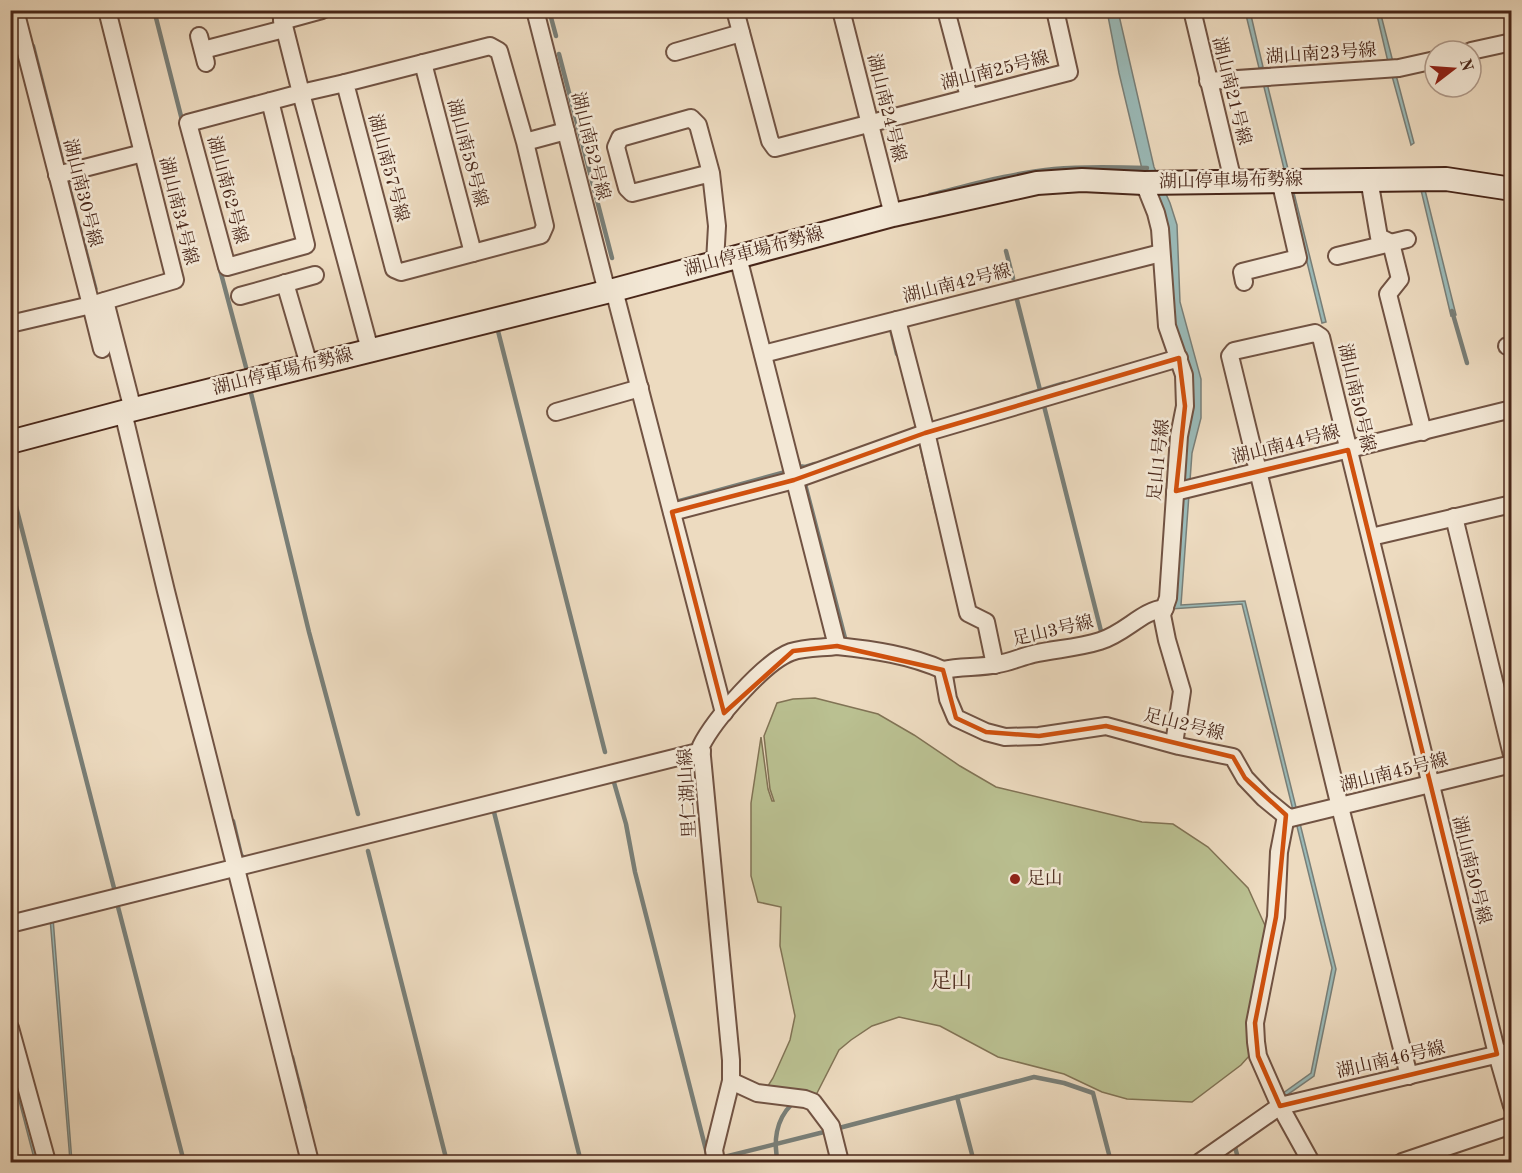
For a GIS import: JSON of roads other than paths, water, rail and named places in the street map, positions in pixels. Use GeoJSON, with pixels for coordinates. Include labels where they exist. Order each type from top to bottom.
{"type":"FeatureCollection","features":[{"type":"Feature","properties":{"kind":"main road","name":"湖山停車場布勢線"},"geometry":{"type":"LineString","coordinates":[[10,442],[610,291],[894,215],[1037,183],[1082,180],[1144,183],[1446,179],[1512,189]]}},
{"type":"Feature","properties":{"kind":"street","name":"湖山南30号線"},"geometry":{"type":"LineString","coordinates":[[15,10],[57,175],[98,303]]}},
{"type":"Feature","properties":{"kind":"street"},"geometry":{"type":"LineString","coordinates":[[107,10],[143,153]]}},
{"type":"Feature","properties":{"kind":"street"},"geometry":{"type":"LineString","coordinates":[[203,50],[282,20],[322,10]]}},
{"type":"Feature","properties":{"kind":"street","name":"湖山南52号線"},"geometry":{"type":"LineString","coordinates":[[535,10],[610,291],[640,388],[724,713]]}},
{"type":"Feature","properties":{"kind":"street"},"geometry":{"type":"LineString","coordinates":[[675,52],[741,33],[735,10]]}},
{"type":"Feature","properties":{"kind":"street","name":"湖山南24号線"},"geometry":{"type":"LineString","coordinates":[[841,10],[894,215]]}},
{"type":"Feature","properties":{"kind":"street"},"geometry":{"type":"LineString","coordinates":[[946,10],[969,97]]}},
{"type":"Feature","properties":{"kind":"street","name":"湖山南25号線"},"geometry":{"type":"LineString","coordinates":[[741,33],[770,141],[775,148],[1070,72],[1055,10]]}},
{"type":"Feature","properties":{"kind":"street","name":"湖山南21号線"},"geometry":{"type":"LineString","coordinates":[[1192,10],[1233,181]]}},
{"type":"Feature","properties":{"kind":"street"},"geometry":{"type":"LineString","coordinates":[[282,20],[370,350]]}},
{"type":"Feature","properties":{"kind":"street"},"geometry":{"type":"LineString","coordinates":[[1483,48],[1512,42]]}},
{"type":"Feature","properties":{"kind":"street","name":"湖山南57号線"},"geometry":{"type":"LineString","coordinates":[[490,46],[499,51],[525,142],[545,226],[541,235],[401,272],[394,269],[345,83],[423,63],[490,46]]}},
{"type":"Feature","properties":{"kind":"street","name":"湖山南58号線"},"geometry":{"type":"LineString","coordinates":[[423,63],[473,253]]}},
{"type":"Feature","properties":{"kind":"street","name":"湖山南23号線"},"geometry":{"type":"LineString","coordinates":[[1208,81],[1400,68],[1423,63]]}},
{"type":"Feature","properties":{"kind":"street","name":"湖山南62号線"},"geometry":{"type":"LineString","coordinates":[[270,101],[306,245],[227,267],[188,123],[270,101],[301,93],[345,83]]}},
{"type":"Feature","properties":{"kind":"street"},"geometry":{"type":"LineString","coordinates":[[711,173],[633,193],[627,188],[616,147],[620,138],[691,118],[698,125],[711,173],[717,226],[715,262]]}},
{"type":"Feature","properties":{"kind":"street"},"geometry":{"type":"LineString","coordinates":[[525,142],[566,131]]}},
{"type":"Feature","properties":{"kind":"street","name":"湖山南34号線"},"geometry":{"type":"LineString","coordinates":[[57,175],[143,153],[175,280],[98,303]]}},
{"type":"Feature","properties":{"kind":"street"},"geometry":{"type":"LineString","coordinates":[[1369,179],[1379,237],[1391,243],[1400,279],[1388,294],[1423,432]]}},
{"type":"Feature","properties":{"kind":"street"},"geometry":{"type":"LineString","coordinates":[[1244,282],[1242,272],[1298,258],[1280,180]]}},
{"type":"Feature","properties":{"kind":"street","name":"足山1号線"},"geometry":{"type":"LineString","coordinates":[[1144,183],[1158,221],[1167,326],[1184,375],[1185,406],[1179,436],[1182,491],[1168,598],[1162,615],[1182,691],[1174,744]]}},
{"type":"Feature","properties":{"kind":"street"},"geometry":{"type":"LineString","coordinates":[[1337,256],[1407,239]]}},
{"type":"Feature","properties":{"kind":"street","name":"湖山南42号線"},"geometry":{"type":"LineString","coordinates":[[763,354],[1161,253]]}},
{"type":"Feature","properties":{"kind":"street"},"geometry":{"type":"LineString","coordinates":[[738,257],[837,646],[903,656],[943,670]]}},
{"type":"Feature","properties":{"kind":"street"},"geometry":{"type":"LineString","coordinates":[[240,296],[315,275]]}},
{"type":"Feature","properties":{"kind":"street"},"geometry":{"type":"LineString","coordinates":[[285,283],[309,365]]}},
{"type":"Feature","properties":{"kind":"street"},"geometry":{"type":"LineString","coordinates":[[10,324],[98,303]]}},
{"type":"Feature","properties":{"kind":"street"},"geometry":{"type":"LineString","coordinates":[[98,303],[102,349]]}},
{"type":"Feature","properties":{"kind":"street"},"geometry":{"type":"LineString","coordinates":[[98,303],[128,411],[235,867],[310,1162]]}},
{"type":"Feature","properties":{"kind":"street"},"geometry":{"type":"LineString","coordinates":[[897,320],[926,432],[968,613],[986,622],[995,665]]}},
{"type":"Feature","properties":{"kind":"street","name":"湖山南50号線"},"geometry":{"type":"LineString","coordinates":[[1409,1076],[1340,807],[1230,356],[1234,351],[1315,333],[1321,337],[1430,784],[1504,1053],[1512,1106]]}},
{"type":"Feature","properties":{"kind":"street"},"geometry":{"type":"LineString","coordinates":[[672,512],[794,480],[926,432],[1179,358]]}},
{"type":"Feature","properties":{"kind":"street"},"geometry":{"type":"LineString","coordinates":[[556,412],[640,388]]}},
{"type":"Feature","properties":{"kind":"street","name":"湖山南44号線"},"geometry":{"type":"LineString","coordinates":[[1182,491],[1512,409]]}},
{"type":"Feature","properties":{"kind":"street"},"geometry":{"type":"LineString","coordinates":[[1371,537],[1512,504]]}},
{"type":"Feature","properties":{"kind":"street"},"geometry":{"type":"LineString","coordinates":[[1454,518],[1512,755]]}},
{"type":"Feature","properties":{"kind":"street","name":"足山3号線"},"geometry":{"type":"LineString","coordinates":[[943,670],[995,665],[1102,641],[1132,626],[1144,614],[1165,608]]}},
{"type":"Feature","properties":{"kind":"street","name":"里仁湖山線"},"geometry":{"type":"LineString","coordinates":[[716,1162],[714,1150],[731,1082],[729,1035],[701,746],[724,713],[760,676],[786,655],[793,651],[837,646]]}},
{"type":"Feature","properties":{"kind":"street","name":"足山2号線"},"geometry":{"type":"LineString","coordinates":[[943,670],[948,699],[956,718],[986,732],[1005,737],[1040,736],[1106,726],[1233,757],[1251,784],[1286,816]]}},
{"type":"Feature","properties":{"kind":"street"},"geometry":{"type":"LineString","coordinates":[[10,924],[702,751]]}},
{"type":"Feature","properties":{"kind":"street","name":"湖山南45号線"},"geometry":{"type":"LineString","coordinates":[[1286,816],[1291,818],[1340,807],[1512,764]]}},
{"type":"Feature","properties":{"kind":"street"},"geometry":{"type":"LineString","coordinates":[[1286,816],[1279,852],[1276,917],[1255,1023],[1258,1056],[1280,1106],[1311,1162]]}},
{"type":"Feature","properties":{"kind":"street"},"geometry":{"type":"LineString","coordinates":[[10,1028],[48,1162]]}},
{"type":"Feature","properties":{"kind":"street","name":"湖山南46号線"},"geometry":{"type":"LineString","coordinates":[[1280,1106],[1504,1053]]}},
{"type":"Feature","properties":{"kind":"street"},"geometry":{"type":"LineString","coordinates":[[731,1082],[757,1093],[813,1102],[831,1126],[840,1162]]}},
{"type":"Feature","properties":{"kind":"street"},"geometry":{"type":"LineString","coordinates":[[1200,1162],[1280,1106]]}},
{"type":"Feature","properties":{"kind":"street"},"geometry":{"type":"LineString","coordinates":[[1402,1162],[1512,1125]]}},
{"type":"Feature","properties":{"kind":"water"},"geometry":{"type":"Polygon","coordinates":[[[1107,11],[1118,11],[1154,167],[1177,225],[1180,302],[1201,379],[1201,418],[1192,453],[1181,605],[1245,601],[1336,969],[1314,1076],[1192,1162],[1187,1162],[1311,1073],[1332,968],[1242,604],[1171,609],[1184,449],[1193,403],[1192,381],[1172,316],[1160,210],[1142,169],[1107,11]]]}},
{"type":"Feature","properties":{"kind":"water"},"geometry":{"type":"Polygon","coordinates":[[[1245,11],[1250,11],[1263,67],[1259,68],[1245,11]]]}},
{"type":"Feature","properties":{"kind":"water"},"geometry":{"type":"Polygon","coordinates":[[[1376,11],[1380,11],[1393,62],[1388,62],[1376,11]]]}},
{"type":"Feature","properties":{"kind":"water"},"geometry":{"type":"Polygon","coordinates":[[[1396,75],[1414,143],[1411,145],[1392,76],[1396,75]]]}},
{"type":"Feature","properties":{"kind":"water"},"geometry":{"type":"Polygon","coordinates":[[[1263,83],[1267,83],[1288,169],[1284,169],[1263,83]]]}},
{"type":"Feature","properties":{"kind":"water"},"geometry":{"type":"Polygon","coordinates":[[[69,181],[97,289],[93,290],[66,182],[69,181]]]}},
{"type":"Feature","properties":{"kind":"water"},"geometry":{"type":"Polygon","coordinates":[[[1289,189],[1293,189],[1326,322],[1322,323],[1289,189]]]}},
{"type":"Feature","properties":{"kind":"water"},"geometry":{"type":"Polygon","coordinates":[[[1421,190],[1425,190],[1456,315],[1451,316],[1421,190]]]}},
{"type":"Feature","properties":{"kind":"water"},"geometry":{"type":"Polygon","coordinates":[[[50,918],[53,918],[72,1162],[70,1162],[50,918]]]}},
{"type":"Feature","properties":{"kind":"water"},"geometry":{"type":"Polygon","coordinates":[[[10,1054],[40,1162],[35,1162],[11,1070],[10,1054]]]}},
{"type":"Feature","properties":{"kind":"waterway"},"geometry":{"type":"LineString","coordinates":[[154,10],[183,124]]}},
{"type":"Feature","properties":{"kind":"waterway"},"geometry":{"type":"LineString","coordinates":[[549,10],[556,36]]}},
{"type":"Feature","properties":{"kind":"waterway"},"geometry":{"type":"LineString","coordinates":[[1505,10],[1508,23]]}},
{"type":"Feature","properties":{"kind":"waterway"},"geometry":{"type":"LineString","coordinates":[[33,46],[62,160]]}},
{"type":"Feature","properties":{"kind":"waterway"},"geometry":{"type":"LineString","coordinates":[[559,54],[612,258]]}},
{"type":"Feature","properties":{"kind":"waterway"},"geometry":{"type":"LineString","coordinates":[[930,195],[1038,171],[1089,167],[1147,168]]}},
{"type":"Feature","properties":{"kind":"waterway"},"geometry":{"type":"LineString","coordinates":[[1006,251],[1013,278]]}},
{"type":"Feature","properties":{"kind":"waterway"},"geometry":{"type":"LineString","coordinates":[[219,266],[247,371]]}},
{"type":"Feature","properties":{"kind":"waterway"},"geometry":{"type":"LineString","coordinates":[[1016,296],[1040,390]]}},
{"type":"Feature","properties":{"kind":"waterway"},"geometry":{"type":"LineString","coordinates":[[1452,311],[1467,363]]}},
{"type":"Feature","properties":{"kind":"waterway"},"geometry":{"type":"LineString","coordinates":[[497,327],[605,752]]}},
{"type":"Feature","properties":{"kind":"waterway"},"geometry":{"type":"LineString","coordinates":[[891,329],[897,354]]}},
{"type":"Feature","properties":{"kind":"waterway"},"geometry":{"type":"LineString","coordinates":[[1022,396],[1065,383]]}},
{"type":"Feature","properties":{"kind":"waterway"},"geometry":{"type":"LineString","coordinates":[[250,389],[309,632],[358,814]]}},
{"type":"Feature","properties":{"kind":"waterway"},"geometry":{"type":"LineString","coordinates":[[1043,402],[1102,635]]}},
{"type":"Feature","properties":{"kind":"waterway"},"geometry":{"type":"LineString","coordinates":[[921,445],[937,513]]}},
{"type":"Feature","properties":{"kind":"waterway"},"geometry":{"type":"LineString","coordinates":[[798,461],[799,466],[815,464]]}},
{"type":"Feature","properties":{"kind":"waterway"},"geometry":{"type":"LineString","coordinates":[[675,500],[676,502],[789,471]]}},
{"type":"Feature","properties":{"kind":"waterway"},"geometry":{"type":"LineString","coordinates":[[10,483],[114,888]]}},
{"type":"Feature","properties":{"kind":"waterway"},"geometry":{"type":"LineString","coordinates":[[805,484],[845,638]]}},
{"type":"Feature","properties":{"kind":"waterway"},"geometry":{"type":"LineString","coordinates":[[613,779],[707,1154]]}},
{"type":"Feature","properties":{"kind":"waterway"},"geometry":{"type":"LineString","coordinates":[[494,812],[581,1162]]}},
{"type":"Feature","properties":{"kind":"waterway"},"geometry":{"type":"LineString","coordinates":[[233,821],[241,855],[244,858]]}},
{"type":"Feature","properties":{"kind":"waterway"},"geometry":{"type":"LineString","coordinates":[[368,851],[447,1162]]}},
{"type":"Feature","properties":{"kind":"waterway"},"geometry":{"type":"LineString","coordinates":[[117,903],[184,1162]]}},
{"type":"Feature","properties":{"kind":"waterway"},"geometry":{"type":"LineString","coordinates":[[292,1057],[305,1108]]}},
{"type":"Feature","properties":{"kind":"waterway"},"geometry":{"type":"LineString","coordinates":[[840,1133],[839,1128],[1034,1077],[1064,1083],[1093,1093],[1111,1162]]}},
{"type":"Feature","properties":{"kind":"waterway"},"geometry":{"type":"LineString","coordinates":[[957,1097],[974,1162]]}},
{"type":"Feature","properties":{"kind":"waterway"},"geometry":{"type":"LineString","coordinates":[[778,1162],[777,1132],[782,1117],[791,1105]]}},
{"type":"Feature","properties":{"kind":"waterway"},"geometry":{"type":"LineString","coordinates":[[720,1158],[828,1131]]}},
{"type":"Feature","properties":{"kind":"waterway"},"geometry":{"type":"LineString","coordinates":[[1235,1147],[1239,1162]]}},
{"type":"Feature","properties":{"kind":"place","name":"足山"},"geometry":{"type":"Point","coordinates":[1015,879]}},
{"type":"Feature","properties":{"kind":"district","name":"足山"},"geometry":{"type":"Point","coordinates":[951,981]}}]}
